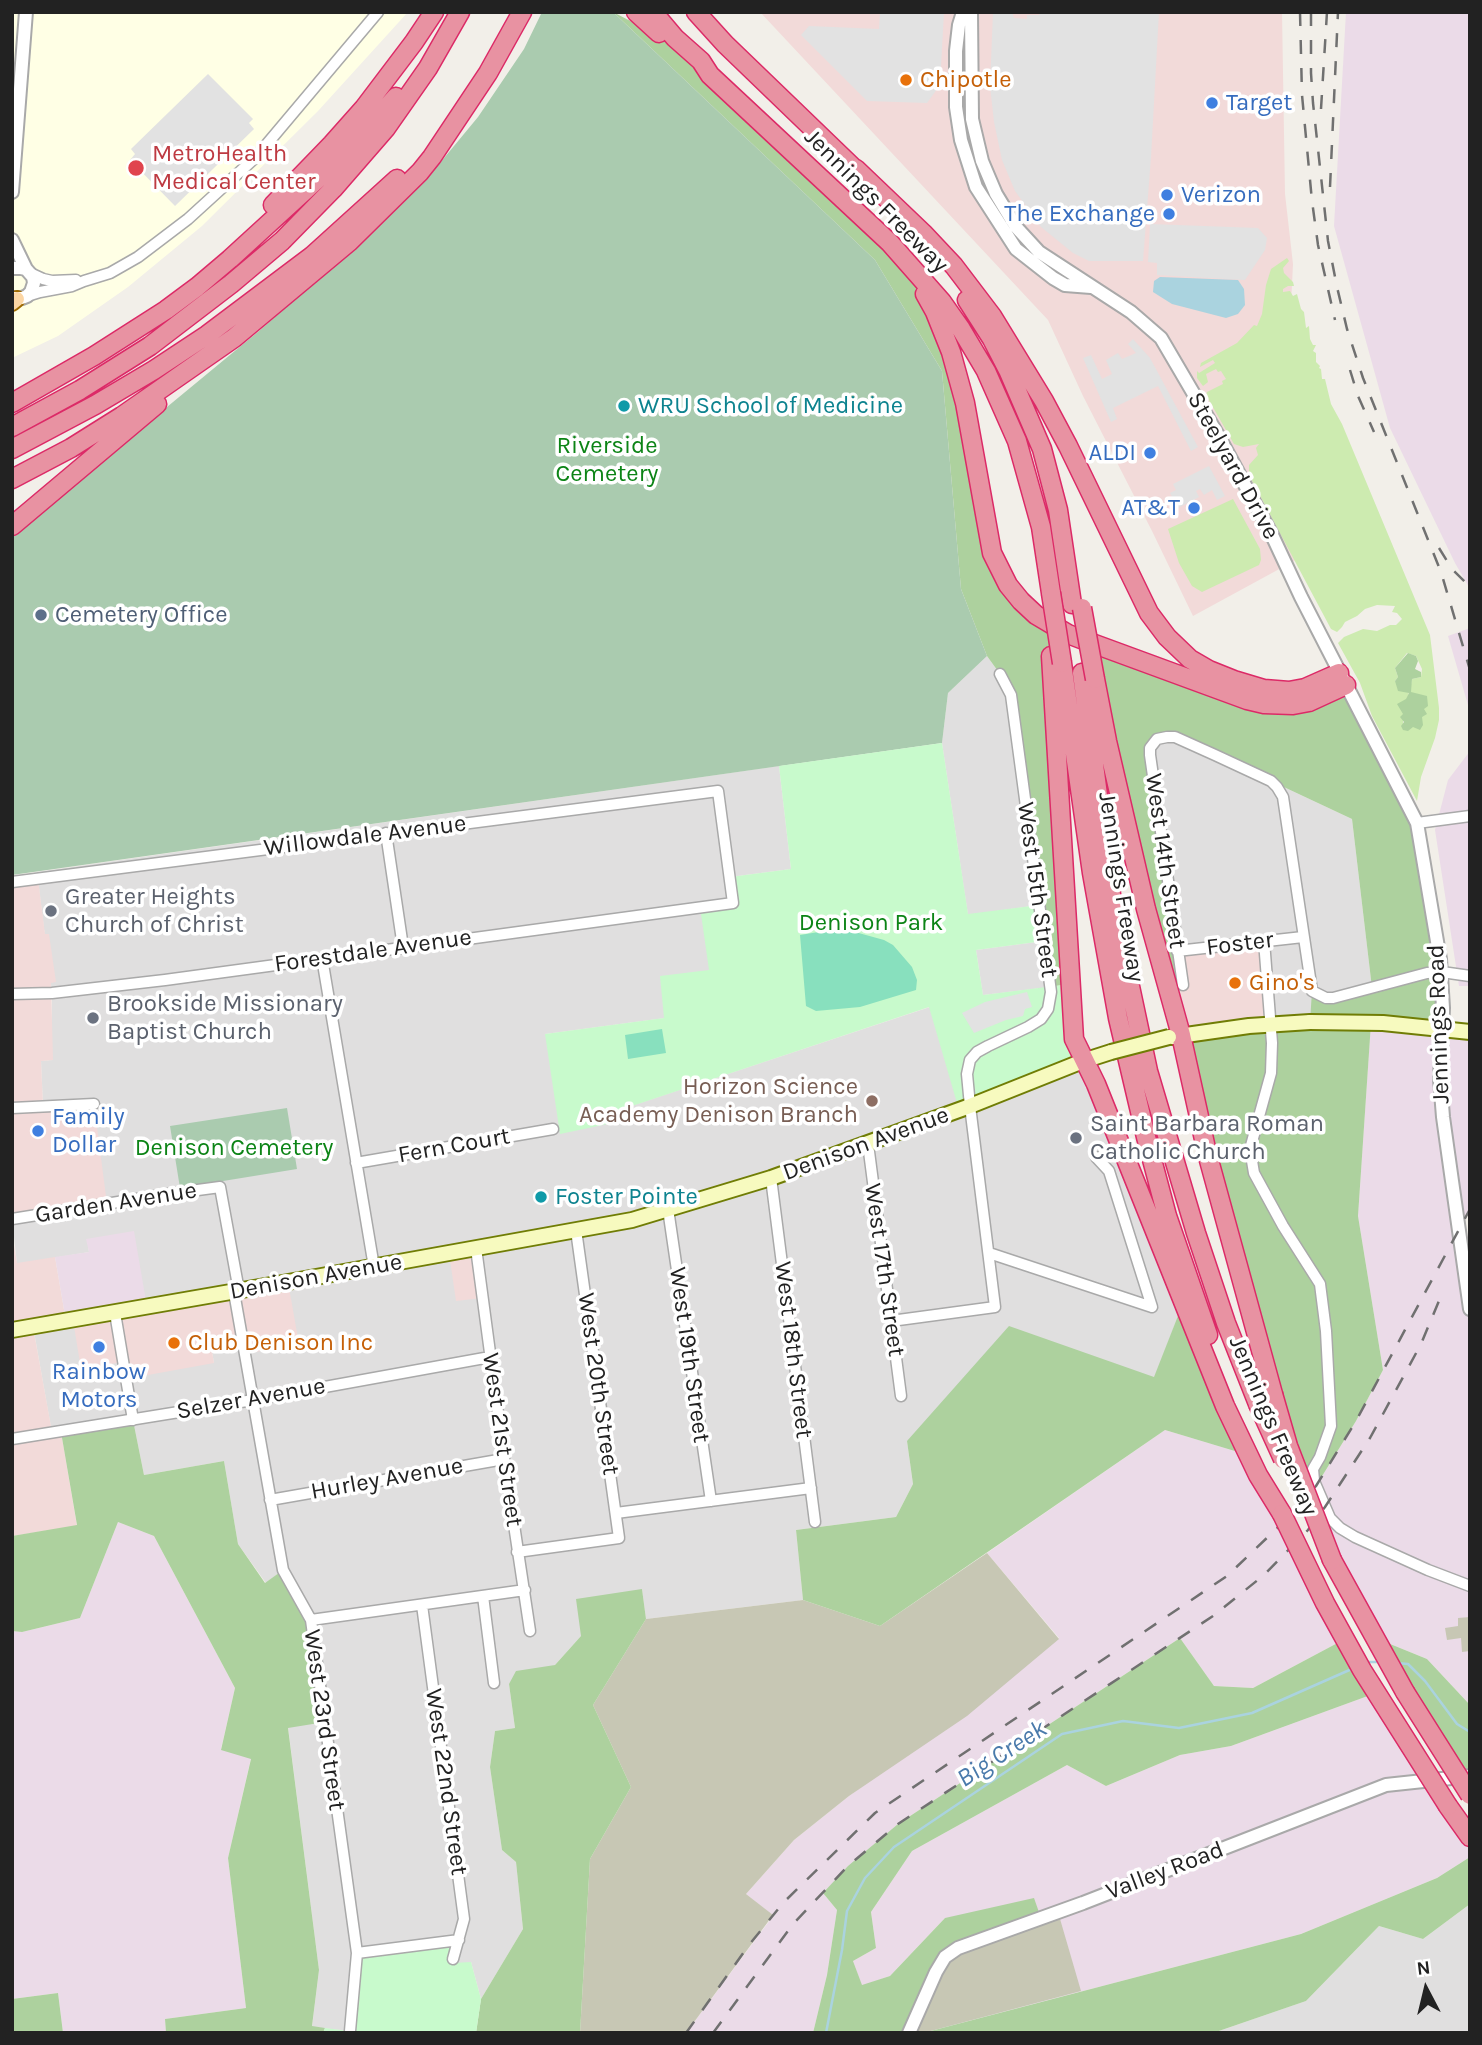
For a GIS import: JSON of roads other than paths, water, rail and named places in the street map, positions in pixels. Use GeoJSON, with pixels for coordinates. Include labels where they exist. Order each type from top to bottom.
{"type":"FeatureCollection","features":[{"type":"Feature","properties":{"kind":"highway"},"geometry":{"type":"LineString","coordinates":[[94,356],[177,292],[283,196],[364,108],[414,43],[434,12]]}},
{"type":"Feature","properties":{"kind":"highway"},"geometry":{"type":"LineString","coordinates":[[12,526],[349,242],[420,172],[461,116],[522,12]]}},
{"type":"Feature","properties":{"kind":"highway"},"geometry":{"type":"LineString","coordinates":[[636,12],[695,66],[710,75]]}},
{"type":"Feature","properties":{"kind":"highway","name":"Jennings Freeway"},"geometry":{"type":"LineString","coordinates":[[653,12],[675,38],[701,61],[710,75],[890,243],[908,263],[961,329],[1002,405],[1030,482],[1041,527],[1057,659],[1120,1029],[1167,1216],[1229,1404],[1258,1475],[1282,1514],[1325,1603],[1362,1670],[1470,1837]]}},
{"type":"Feature","properties":{"kind":"highway","name":"Jennings Freeway"},"geometry":{"type":"LineString","coordinates":[[696,12],[725,44],[856,169],[919,238],[950,276],[992,339],[1031,420],[1042,449],[1058,510],[1077,606],[1088,676],[1112,902],[1148,1070],[1196,1233],[1226,1323],[1258,1404],[1299,1494],[1332,1560],[1410,1701],[1470,1795]]}},
{"type":"Feature","properties":{"kind":"highway"},"geometry":{"type":"LineString","coordinates":[[17,400],[94,356],[197,287],[286,208],[361,136],[404,87],[457,18]]}},
{"type":"Feature","properties":{"kind":"highway"},"geometry":{"type":"LineString","coordinates":[[12,427],[80,390],[150,345],[231,284],[282,240],[333,189],[386,128],[428,68],[457,18]]}},
{"type":"Feature","properties":{"kind":"highway"},"geometry":{"type":"LineString","coordinates":[[12,449],[154,370],[218,327],[312,256],[427,149],[488,73]]}},
{"type":"Feature","properties":{"kind":"highway"},"geometry":{"type":"LineString","coordinates":[[856,169],[954,266],[992,316],[1050,412],[1149,613],[1167,637],[1190,659],[1209,670],[1264,689],[1289,691],[1343,679]]}},
{"type":"Feature","properties":{"kind":"highway"},"geometry":{"type":"LineString","coordinates":[[908,263],[935,312],[951,352],[965,403],[992,554],[1021,601],[1036,615],[1068,634],[1264,704],[1309,702],[1343,679]]}},
{"type":"Feature","properties":{"kind":"highway"},"geometry":{"type":"LineString","coordinates":[[12,479],[71,448],[122,416],[234,338]]}},
{"type":"Feature","properties":{"kind":"highway"},"geometry":{"type":"LineString","coordinates":[[1057,659],[1074,1039],[1096,1084],[1229,1404]]}},
{"type":"Feature","properties":{"kind":"highway"},"geometry":{"type":"LineString","coordinates":[[1088,676],[1107,741],[1175,1036],[1273,1394],[1288,1446],[1332,1560]]}},
{"type":"Feature","properties":{"kind":"main road","name":"Denison Avenue"},"geometry":{"type":"LineString","coordinates":[[12,1330],[632,1220],[771,1178],[868,1144],[1083,1061],[1175,1036],[1310,1022],[1383,1023],[1470,1032]]}},
{"type":"Feature","properties":{"kind":"street"},"geometry":{"type":"LineString","coordinates":[[12,192],[26,12]]}},
{"type":"Feature","properties":{"kind":"street"},"geometry":{"type":"LineString","coordinates":[[17,299],[101,277],[138,257],[188,219],[256,156],[378,12]]}},
{"type":"Feature","properties":{"kind":"street","name":"Steelyard Drive"},"geometry":{"type":"LineString","coordinates":[[963,12],[956,51],[956,107],[961,140],[976,187],[1016,249],[1065,285],[1091,287]]}},
{"type":"Feature","properties":{"kind":"street","name":"Steelyard Drive"},"geometry":{"type":"LineString","coordinates":[[971,12],[972,119],[982,161],[996,194],[1016,228],[1040,251],[1131,312],[1161,338],[1272,535],[1343,679]]}},
{"type":"Feature","properties":{"kind":"street"},"geometry":{"type":"LineString","coordinates":[[12,240],[34,283],[31,292],[17,299]]}},
{"type":"Feature","properties":{"kind":"street"},"geometry":{"type":"LineString","coordinates":[[12,268],[21,268],[52,281],[84,281]]}},
{"type":"Feature","properties":{"kind":"street","name":"West 15th Street"},"geometry":{"type":"LineString","coordinates":[[970,1106],[967,1074],[970,1060],[977,1052],[1041,1019],[1048,1009],[1051,992],[1011,695],[1000,674]]}},
{"type":"Feature","properties":{"kind":"street","name":"Jennings Road"},"geometry":{"type":"LineString","coordinates":[[1343,679],[1417,823],[1442,972],[1440,1079],[1443,1117],[1470,1309]]}},
{"type":"Feature","properties":{"kind":"street","name":"West 14th Street"},"geometry":{"type":"LineString","coordinates":[[1183,985],[1150,755],[1150,748],[1157,739],[1175,737],[1271,781],[1277,787],[1283,797],[1303,937]]}},
{"type":"Feature","properties":{"kind":"street","name":"Willowdale Avenue"},"geometry":{"type":"LineString","coordinates":[[12,882],[718,791],[733,903]]}},
{"type":"Feature","properties":{"kind":"street"},"geometry":{"type":"LineString","coordinates":[[1417,823],[1470,816]]}},
{"type":"Feature","properties":{"kind":"street"},"geometry":{"type":"LineString","coordinates":[[386,833],[403,947]]}},
{"type":"Feature","properties":{"kind":"street","name":"Forestdale Avenue"},"geometry":{"type":"LineString","coordinates":[[12,994],[52,993],[165,980],[733,903]]}},
{"type":"Feature","properties":{"kind":"street"},"geometry":{"type":"LineString","coordinates":[[1303,937],[1312,991],[1326,998],[1426,973],[1470,976]]}},
{"type":"Feature","properties":{"kind":"street","name":"Foster"},"geometry":{"type":"LineString","coordinates":[[1177,951],[1303,937]]}},
{"type":"Feature","properties":{"kind":"street"},"geometry":{"type":"LineString","coordinates":[[1264,941],[1271,1024],[1271,1073],[1250,1149],[1254,1173],[1320,1284],[1326,1331],[1331,1426],[1314,1469],[1314,1481],[1331,1518],[1340,1528],[1416,1565],[1470,1586]]}},
{"type":"Feature","properties":{"kind":"street"},"geometry":{"type":"LineString","coordinates":[[321,958],[374,1267]]}},
{"type":"Feature","properties":{"kind":"street"},"geometry":{"type":"LineString","coordinates":[[12,1108],[94,1104]]}},
{"type":"Feature","properties":{"kind":"street"},"geometry":{"type":"LineString","coordinates":[[891,1321],[995,1307],[970,1106]]}},
{"type":"Feature","properties":{"kind":"street","name":"Fern Court"},"geometry":{"type":"LineString","coordinates":[[356,1163],[553,1129]]}},
{"type":"Feature","properties":{"kind":"street","name":"West 17th Street"},"geometry":{"type":"LineString","coordinates":[[868,1144],[901,1396]]}},
{"type":"Feature","properties":{"kind":"street"},"geometry":{"type":"LineString","coordinates":[[989,1253],[1152,1307],[1109,1171],[1096,1157]]}},
{"type":"Feature","properties":{"kind":"street","name":"West 18th Street"},"geometry":{"type":"LineString","coordinates":[[771,1178],[816,1522]]}},
{"type":"Feature","properties":{"kind":"street","name":"Garden Avenue"},"geometry":{"type":"LineString","coordinates":[[12,1219],[220,1187]]}},
{"type":"Feature","properties":{"kind":"street","name":"West 23rd Street"},"geometry":{"type":"LineString","coordinates":[[220,1187],[283,1570],[311,1620],[357,1953],[350,2031]]}},
{"type":"Feature","properties":{"kind":"street","name":"West 19th Street"},"geometry":{"type":"LineString","coordinates":[[668,1209],[710,1501]]}},
{"type":"Feature","properties":{"kind":"street","name":"West 20th Street"},"geometry":{"type":"LineString","coordinates":[[517,1552],[619,1538],[576,1230]]}},
{"type":"Feature","properties":{"kind":"street","name":"West 21st Street"},"geometry":{"type":"LineString","coordinates":[[476,1248],[530,1631]]}},
{"type":"Feature","properties":{"kind":"street"},"geometry":{"type":"LineString","coordinates":[[115,1313],[133,1420]]}},
{"type":"Feature","properties":{"kind":"street","name":"Selzer Avenue"},"geometry":{"type":"LineString","coordinates":[[12,1439],[253,1400],[490,1357]]}},
{"type":"Feature","properties":{"kind":"street","name":"Hurley Avenue"},"geometry":{"type":"LineString","coordinates":[[270,1500],[504,1459]]}},
{"type":"Feature","properties":{"kind":"street"},"geometry":{"type":"LineString","coordinates":[[616,1513],[811,1488]]}},
{"type":"Feature","properties":{"kind":"street"},"geometry":{"type":"LineString","coordinates":[[311,1620],[525,1590]]}},
{"type":"Feature","properties":{"kind":"street"},"geometry":{"type":"LineString","coordinates":[[483,1595],[494,1683]]}},
{"type":"Feature","properties":{"kind":"street","name":"West 22nd Street"},"geometry":{"type":"LineString","coordinates":[[422,1605],[464,1919],[453,1959]]}},
{"type":"Feature","properties":{"kind":"street","name":"Valley Road"},"geometry":{"type":"LineString","coordinates":[[909,2033],[936,1972],[945,1957],[958,1948],[1386,1786],[1470,1776]]}},
{"type":"Feature","properties":{"kind":"street"},"geometry":{"type":"LineString","coordinates":[[357,1953],[459,1941]]}},
{"type":"Feature","properties":{"kind":"water"},"geometry":{"type":"Polygon","coordinates":[[[1160,277],[1238,280],[1244,289],[1245,305],[1238,314],[1226,318],[1172,304],[1153,292],[1154,281],[1160,277]]]}},
{"type":"Feature","properties":{"kind":"waterway","name":"Big Creek"},"geometry":{"type":"LineString","coordinates":[[1366,1662],[1380,1662]]}},
{"type":"Feature","properties":{"kind":"waterway","name":"Big Creek"},"geometry":{"type":"LineString","coordinates":[[1397,1663],[1408,1664],[1425,1681],[1457,1724],[1470,1732]]}},
{"type":"Feature","properties":{"kind":"waterway","name":"Big Creek"},"geometry":{"type":"LineString","coordinates":[[826,2033],[847,1911],[865,1878],[894,1847],[1062,1734],[1123,1721],[1179,1728],[1252,1713],[1354,1668]]}},
{"type":"Feature","properties":{"kind":"railway"},"geometry":{"type":"LineString","coordinates":[[1300,12],[1302,95],[1312,201],[1318,245],[1335,320]]}},
{"type":"Feature","properties":{"kind":"railway"},"geometry":{"type":"LineString","coordinates":[[1311,12],[1313,103],[1328,241],[1347,329],[1363,378],[1441,572],[1470,670]]}},
{"type":"Feature","properties":{"kind":"railway"},"geometry":{"type":"LineString","coordinates":[[1321,109],[1327,12]]}},
{"type":"Feature","properties":{"kind":"railway"},"geometry":{"type":"LineString","coordinates":[[1330,187],[1338,12]]}},
{"type":"Feature","properties":{"kind":"railway"},"geometry":{"type":"LineString","coordinates":[[1350,370],[1374,432]]}},
{"type":"Feature","properties":{"kind":"railway"},"geometry":{"type":"LineString","coordinates":[[1439,548],[1452,569],[1470,587]]}},
{"type":"Feature","properties":{"kind":"railway"},"geometry":{"type":"LineString","coordinates":[[686,2033],[749,1945],[783,1903],[875,1813],[1227,1576],[1292,1514],[1316,1486],[1356,1421],[1470,1209]]}},
{"type":"Feature","properties":{"kind":"railway"},"geometry":{"type":"LineString","coordinates":[[713,2033],[793,1924],[848,1866],[898,1824],[1213,1616],[1264,1575],[1308,1530],[1370,1438],[1421,1344],[1441,1296]]}},
{"type":"Feature","properties":{"kind":"place","name":"Chipotle"},"geometry":{"type":"Point","coordinates":[906,80]}},
{"type":"Feature","properties":{"kind":"place","name":"Target"},"geometry":{"type":"Point","coordinates":[1212,103]}},
{"type":"Feature","properties":{"kind":"place","name":"MetroHealth Medical Center"},"geometry":{"type":"Point","coordinates":[136,168]}},
{"type":"Feature","properties":{"kind":"place","name":"Verizon"},"geometry":{"type":"Point","coordinates":[1167,195]}},
{"type":"Feature","properties":{"kind":"place","name":"The Exchange"},"geometry":{"type":"Point","coordinates":[1169,214]}},
{"type":"Feature","properties":{"kind":"place","name":"WRU School of Medicine"},"geometry":{"type":"Point","coordinates":[624,406]}},
{"type":"Feature","properties":{"kind":"place","name":"ALDI"},"geometry":{"type":"Point","coordinates":[1150,453]}},
{"type":"Feature","properties":{"kind":"place","name":"AT&T"},"geometry":{"type":"Point","coordinates":[1194,508]}},
{"type":"Feature","properties":{"kind":"place","name":"Cemetery Office"},"geometry":{"type":"Point","coordinates":[41,615]}},
{"type":"Feature","properties":{"kind":"place","name":"Greater Heights Church of Christ"},"geometry":{"type":"Point","coordinates":[51,911]}},
{"type":"Feature","properties":{"kind":"place","name":"Gino's"},"geometry":{"type":"Point","coordinates":[1235,983]}},
{"type":"Feature","properties":{"kind":"place","name":"Brookside Missionary Baptist Church"},"geometry":{"type":"Point","coordinates":[93,1018]}},
{"type":"Feature","properties":{"kind":"place","name":"Horizon Science Academy Denison Branch"},"geometry":{"type":"Point","coordinates":[872,1101]}},
{"type":"Feature","properties":{"kind":"place","name":"Family Dollar"},"geometry":{"type":"Point","coordinates":[38,1131]}},
{"type":"Feature","properties":{"kind":"place","name":"Saint Barbara Roman Catholic Church"},"geometry":{"type":"Point","coordinates":[1076,1138]}},
{"type":"Feature","properties":{"kind":"place","name":"Foster Pointe"},"geometry":{"type":"Point","coordinates":[541,1197]}},
{"type":"Feature","properties":{"kind":"place","name":"Club Denison Inc"},"geometry":{"type":"Point","coordinates":[174,1343]}},
{"type":"Feature","properties":{"kind":"place","name":"Rainbow Motors"},"geometry":{"type":"Point","coordinates":[99,1347]}},
{"type":"Feature","properties":{"kind":"park label","name":"Riverside Cemetery"},"geometry":{"type":"Point","coordinates":[607,460]}},
{"type":"Feature","properties":{"kind":"park label","name":"Denison Park"},"geometry":{"type":"Point","coordinates":[871,923]}},
{"type":"Feature","properties":{"kind":"park label","name":"Denison Cemetery"},"geometry":{"type":"Point","coordinates":[234,1148]}}]}
